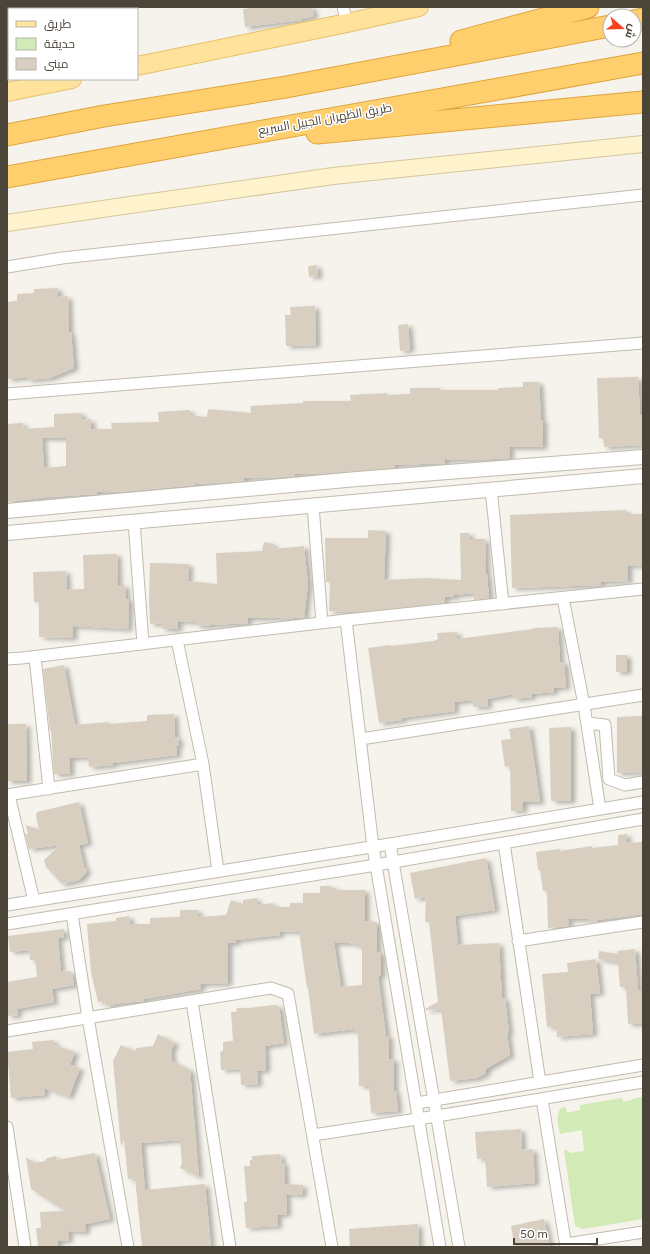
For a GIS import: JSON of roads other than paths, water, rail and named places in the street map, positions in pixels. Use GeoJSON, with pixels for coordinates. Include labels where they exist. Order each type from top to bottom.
{"type":"FeatureCollection","features":[{"type":"Feature","properties":{"kind":"highway"},"geometry":{"type":"LineString","coordinates":[[286,87],[588,7]]}},
{"type":"Feature","properties":{"kind":"highway"},"geometry":{"type":"LineString","coordinates":[[7,135],[104,116],[286,87],[602,28]]}},
{"type":"Feature","properties":{"kind":"highway","name":"طريق الظهران الجبيل السريع"},"geometry":{"type":"LineString","coordinates":[[7,177],[643,63]]}},
{"type":"Feature","properties":{"kind":"highway"},"geometry":{"type":"LineString","coordinates":[[177,146],[456,121],[643,102]]}},
{"type":"Feature","properties":{"kind":"main road"},"geometry":{"type":"LineString","coordinates":[[138,66],[345,15],[419,7]]}},
{"type":"Feature","properties":{"kind":"main road"},"geometry":{"type":"LineString","coordinates":[[7,92],[67,80]]}},
{"type":"Feature","properties":{"kind":"main road"},"geometry":{"type":"LineString","coordinates":[[7,224],[333,176],[643,144]]}},
{"type":"Feature","properties":{"kind":"street"},"geometry":{"type":"LineString","coordinates":[[7,267],[70,257],[643,195]]}},
{"type":"Feature","properties":{"kind":"street"},"geometry":{"type":"LineString","coordinates":[[7,394],[643,343]]}},
{"type":"Feature","properties":{"kind":"street"},"geometry":{"type":"LineString","coordinates":[[7,511],[357,479],[643,457]]}},
{"type":"Feature","properties":{"kind":"street"},"geometry":{"type":"LineString","coordinates":[[7,533],[643,476]]}},
{"type":"Feature","properties":{"kind":"street"},"geometry":{"type":"LineString","coordinates":[[491,489],[503,604]]}},
{"type":"Feature","properties":{"kind":"street"},"geometry":{"type":"LineString","coordinates":[[313,505],[322,623]]}},
{"type":"Feature","properties":{"kind":"street"},"geometry":{"type":"LineString","coordinates":[[134,521],[143,644]]}},
{"type":"Feature","properties":{"kind":"street"},"geometry":{"type":"LineString","coordinates":[[7,659],[35,657],[346,620],[643,589]]}},
{"type":"Feature","properties":{"kind":"street"},"geometry":{"type":"LineString","coordinates":[[563,598],[584,705],[600,810]]}},
{"type":"Feature","properties":{"kind":"street"},"geometry":{"type":"LineString","coordinates":[[346,620],[373,847],[420,1118],[440,1247]]}},
{"type":"Feature","properties":{"kind":"street"},"geometry":{"type":"LineString","coordinates":[[177,640],[203,764],[218,871]]}},
{"type":"Feature","properties":{"kind":"street"},"geometry":{"type":"LineString","coordinates":[[35,657],[49,789]]}},
{"type":"Feature","properties":{"kind":"street"},"geometry":{"type":"LineString","coordinates":[[361,739],[643,695]]}},
{"type":"Feature","properties":{"kind":"street"},"geometry":{"type":"LineString","coordinates":[[587,723],[605,725],[609,779],[625,785],[643,782]]}},
{"type":"Feature","properties":{"kind":"street"},"geometry":{"type":"LineString","coordinates":[[34,901],[8,795],[203,764]]}},
{"type":"Feature","properties":{"kind":"street"},"geometry":{"type":"LineString","coordinates":[[7,905],[373,847],[643,802]]}},
{"type":"Feature","properties":{"kind":"street"},"geometry":{"type":"LineString","coordinates":[[7,924],[376,865],[643,819]]}},
{"type":"Feature","properties":{"kind":"street"},"geometry":{"type":"LineString","coordinates":[[504,843],[540,1082]]}},
{"type":"Feature","properties":{"kind":"street"},"geometry":{"type":"LineString","coordinates":[[390,844],[459,1247]]}},
{"type":"Feature","properties":{"kind":"street"},"geometry":{"type":"LineString","coordinates":[[72,914],[88,1018],[128,1247]]}},
{"type":"Feature","properties":{"kind":"street"},"geometry":{"type":"LineString","coordinates":[[518,941],[643,922]]}},
{"type":"Feature","properties":{"kind":"street"},"geometry":{"type":"LineString","coordinates":[[7,1031],[271,988],[288,994],[332,1247]]}},
{"type":"Feature","properties":{"kind":"street"},"geometry":{"type":"LineString","coordinates":[[192,1001],[230,1247]]}},
{"type":"Feature","properties":{"kind":"street"},"geometry":{"type":"LineString","coordinates":[[417,1103],[643,1065]]}},
{"type":"Feature","properties":{"kind":"street"},"geometry":{"type":"LineString","coordinates":[[313,1135],[643,1082]]}},
{"type":"Feature","properties":{"kind":"street"},"geometry":{"type":"LineString","coordinates":[[542,1099],[566,1246],[643,1232]]}},
{"type":"Feature","properties":{"kind":"street"},"geometry":{"type":"LineString","coordinates":[[7,1127],[25,1247]]}}]}
